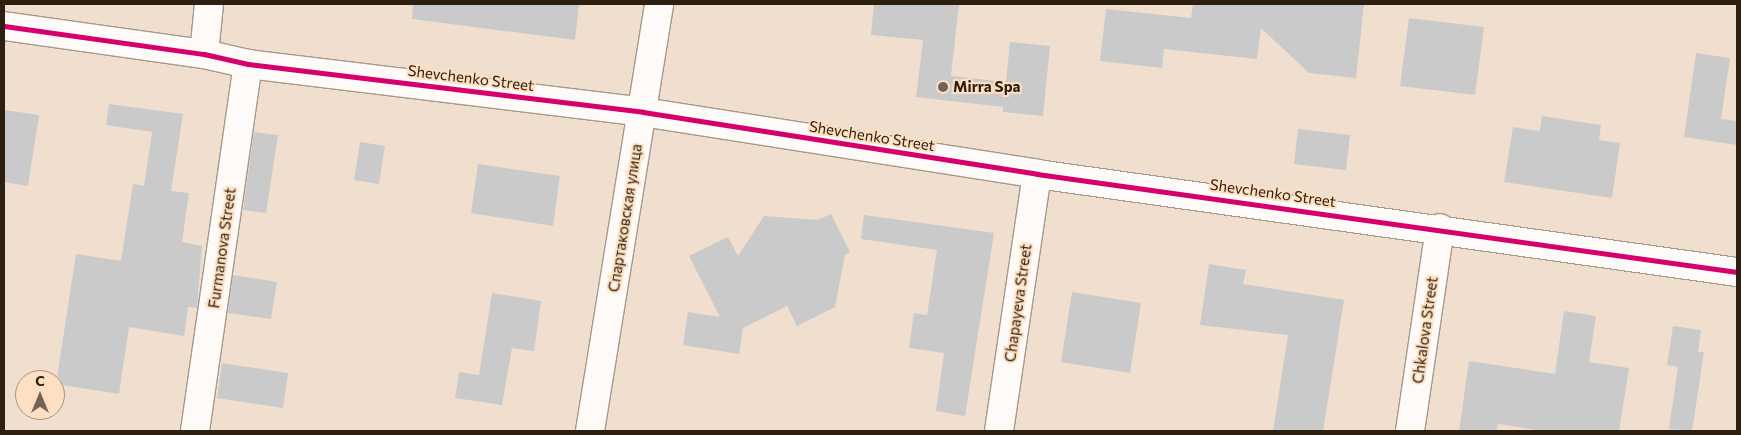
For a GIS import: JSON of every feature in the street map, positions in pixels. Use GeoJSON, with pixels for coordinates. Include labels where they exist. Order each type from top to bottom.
{"type":"FeatureCollection","features":[{"type":"Feature","properties":{"kind":"street"},"geometry":{"type":"LineString","coordinates":[[204,54],[209,4]]}},
{"type":"Feature","properties":{"kind":"street","name":"Спартаковская улица"},"geometry":{"type":"LineString","coordinates":[[590,431],[659,4]]}},
{"type":"Feature","properties":{"kind":"street","name":"Shevchenko Street"},"geometry":{"type":"LineString","coordinates":[[4,26],[204,54],[248,64],[643,112],[1036,174],[1440,228],[1737,272]]}},
{"type":"Feature","properties":{"kind":"street","name":"Furmanova Street"},"geometry":{"type":"LineString","coordinates":[[195,431],[248,64]]}},
{"type":"Feature","properties":{"kind":"street","name":"Chapayeva Street"},"geometry":{"type":"LineString","coordinates":[[999,431],[1036,174]]}},
{"type":"Feature","properties":{"kind":"street","name":"Chkalova Street"},"geometry":{"type":"LineString","coordinates":[[1410,431],[1440,228]]}},
{"type":"Feature","properties":{"kind":"building"},"geometry":{"type":"Polygon","coordinates":[[[413,4],[579,4],[575,40],[412,19],[413,4]]]}},
{"type":"Feature","properties":{"kind":"building"},"geometry":{"type":"Polygon","coordinates":[[[874,4],[959,4],[951,76],[1006,82],[1010,42],[1050,46],[1043,116],[1003,112],[1003,107],[916,97],[923,40],[871,35],[874,4]]]}},
{"type":"Feature","properties":{"kind":"building"},"geometry":{"type":"Polygon","coordinates":[[[1193,4],[1364,4],[1356,78],[1309,73],[1261,28],[1257,59],[1164,49],[1162,68],[1100,61],[1106,9],[1191,18],[1193,4]]]}},
{"type":"Feature","properties":{"kind":"building"},"geometry":{"type":"Polygon","coordinates":[[[1409,18],[1484,27],[1475,95],[1400,86],[1409,18]]]}},
{"type":"Feature","properties":{"kind":"building"},"geometry":{"type":"Polygon","coordinates":[[[1696,53],[1730,58],[1721,119],[1737,121],[1737,145],[1684,137],[1696,53]]]}},
{"type":"Feature","properties":{"kind":"building"},"geometry":{"type":"Polygon","coordinates":[[[109,104],[183,114],[171,191],[189,193],[182,242],[202,246],[197,308],[188,307],[184,336],[129,327],[119,394],[65,385],[65,370],[58,370],[76,254],[121,261],[133,184],[144,186],[152,132],[106,125],[109,104]]]}},
{"type":"Feature","properties":{"kind":"building"},"geometry":{"type":"Polygon","coordinates":[[[4,110],[39,115],[28,186],[4,182],[4,110]]]}},
{"type":"Feature","properties":{"kind":"building"},"geometry":{"type":"Polygon","coordinates":[[[1542,116],[1601,125],[1599,140],[1620,143],[1612,198],[1504,182],[1513,127],[1540,131],[1542,116]]]}},
{"type":"Feature","properties":{"kind":"building"},"geometry":{"type":"Polygon","coordinates":[[[1298,129],[1350,135],[1346,170],[1294,164],[1298,129]]]}},
{"type":"Feature","properties":{"kind":"building"},"geometry":{"type":"Polygon","coordinates":[[[254,132],[278,135],[266,213],[243,210],[254,132]]]}},
{"type":"Feature","properties":{"kind":"building"},"geometry":{"type":"Polygon","coordinates":[[[360,142],[385,146],[379,184],[354,180],[360,142]]]}},
{"type":"Feature","properties":{"kind":"building"},"geometry":{"type":"Polygon","coordinates":[[[478,164],[560,176],[553,226],[471,213],[478,164]]]}},
{"type":"Feature","properties":{"kind":"building"},"geometry":{"type":"Polygon","coordinates":[[[831,214],[850,252],[845,255],[835,307],[797,326],[787,306],[743,328],[739,354],[683,345],[688,312],[720,317],[689,256],[728,237],[738,256],[764,216],[818,220],[831,214]]]}},
{"type":"Feature","properties":{"kind":"building"},"geometry":{"type":"Polygon","coordinates":[[[864,215],[994,233],[965,416],[936,411],[944,353],[909,348],[914,313],[927,315],[937,250],[861,239],[864,215]]]}},
{"type":"Feature","properties":{"kind":"building"},"geometry":{"type":"Polygon","coordinates":[[[1209,264],[1246,270],[1243,284],[1344,300],[1323,431],[1273,431],[1288,335],[1200,325],[1209,264]]]}},
{"type":"Feature","properties":{"kind":"building"},"geometry":{"type":"Polygon","coordinates":[[[233,275],[277,282],[271,319],[228,313],[233,275]]]}},
{"type":"Feature","properties":{"kind":"building"},"geometry":{"type":"Polygon","coordinates":[[[1072,292],[1141,303],[1130,373],[1061,362],[1072,292]]]}},
{"type":"Feature","properties":{"kind":"building"},"geometry":{"type":"Polygon","coordinates":[[[492,293],[541,301],[534,351],[512,348],[502,405],[455,398],[459,372],[479,375],[492,293]]]}},
{"type":"Feature","properties":{"kind":"building"},"geometry":{"type":"Polygon","coordinates":[[[1564,311],[1596,316],[1589,362],[1629,368],[1619,431],[1543,431],[1498,424],[1496,431],[1459,431],[1469,361],[1555,374],[1564,311]]]}},
{"type":"Feature","properties":{"kind":"building"},"geometry":{"type":"Polygon","coordinates":[[[1673,326],[1701,330],[1698,352],[1704,352],[1692,431],[1669,429],[1678,367],[1667,365],[1673,326]]]}},
{"type":"Feature","properties":{"kind":"building"},"geometry":{"type":"Polygon","coordinates":[[[222,363],[288,373],[283,408],[217,398],[222,363]]]}},
{"type":"Feature","properties":{"kind":"cycle path"},"geometry":{"type":"LineString","coordinates":[[4,26],[204,54],[248,64],[643,112],[1037,174],[1737,272]]}},
{"type":"Feature","properties":{"kind":"place","name":"Mirra Spa"},"geometry":{"type":"Point","coordinates":[943,87]}}]}
